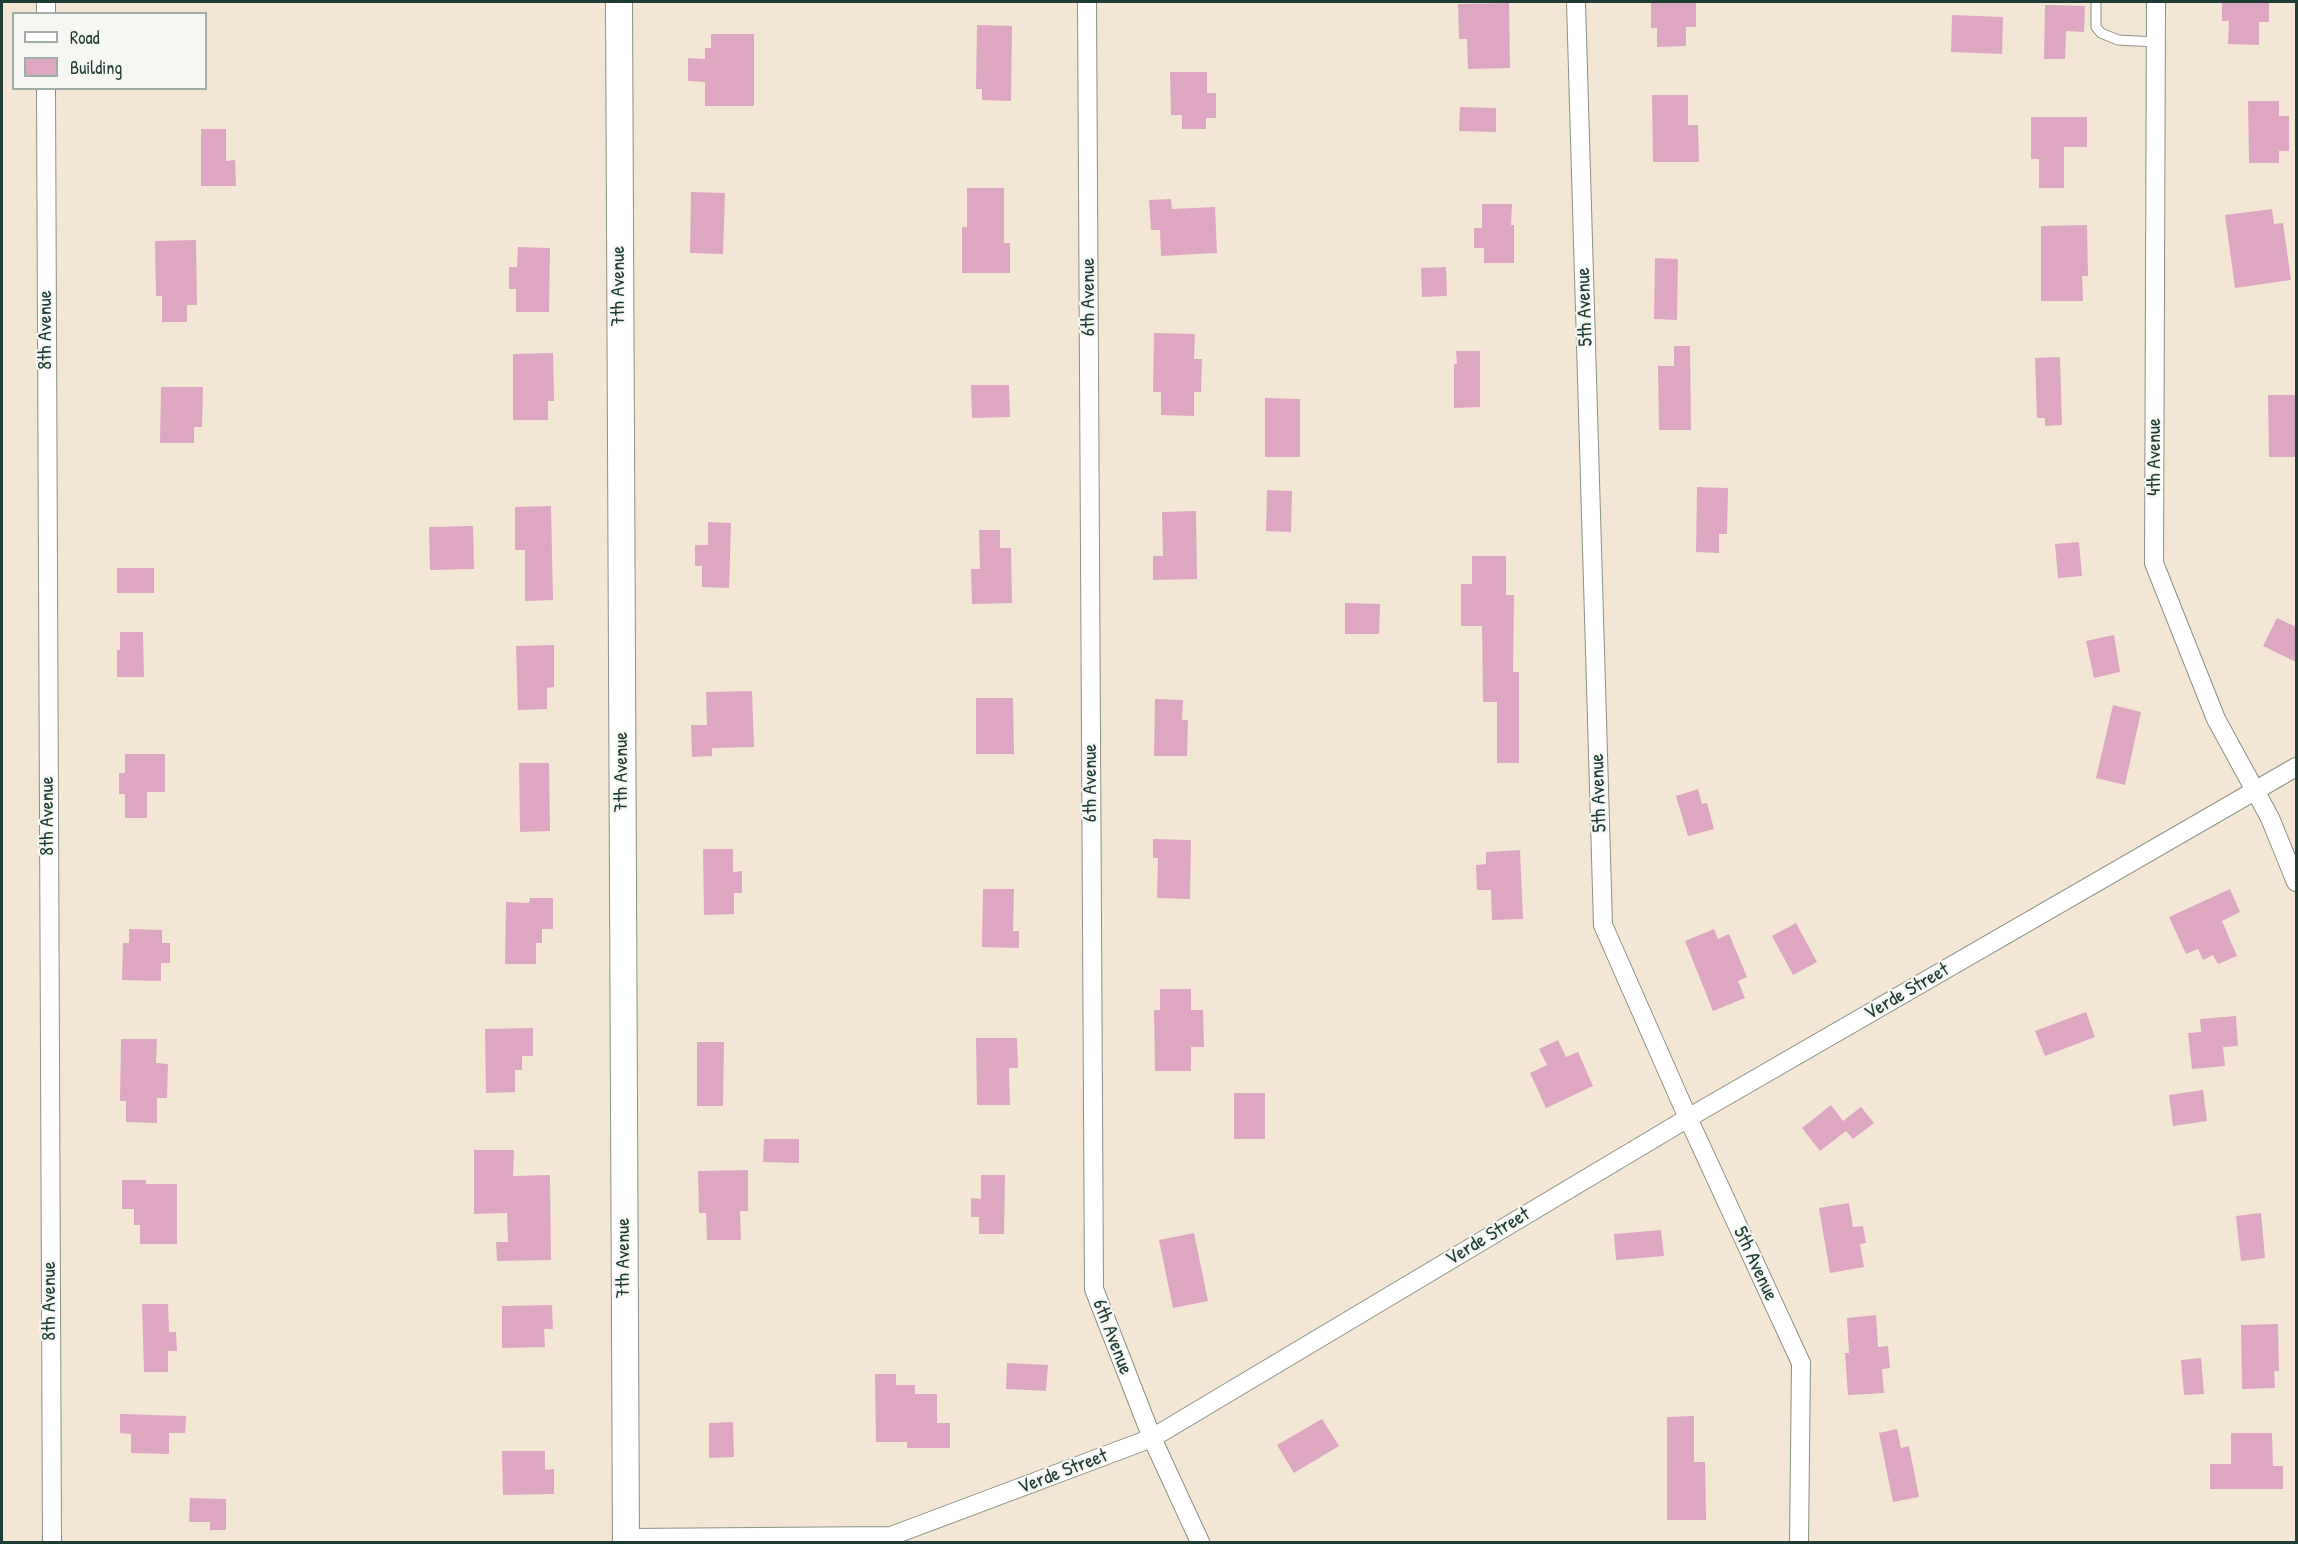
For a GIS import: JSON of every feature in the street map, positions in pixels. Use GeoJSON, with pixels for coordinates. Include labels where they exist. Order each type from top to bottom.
{"type":"FeatureCollection","features":[{"type":"Feature","properties":{"kind":"street","name":"7th Avenue"},"geometry":{"type":"LineString","coordinates":[[619,2],[626,1540]]}},
{"type":"Feature","properties":{"kind":"street","name":"6th Avenue"},"geometry":{"type":"LineString","coordinates":[[1087,2],[1094,1289],[1152,1438],[1200,1542]]}},
{"type":"Feature","properties":{"kind":"street","name":"5th Avenue"},"geometry":{"type":"LineString","coordinates":[[1576,2],[1603,925],[1688,1118],[1801,1363],[1799,1542]]}},
{"type":"Feature","properties":{"kind":"street","name":"4th Avenue"},"geometry":{"type":"LineString","coordinates":[[2156,2],[2154,563],[2216,719],[2270,819],[2296,882]]}},
{"type":"Feature","properties":{"kind":"street","name":"8th Avenue"},"geometry":{"type":"LineString","coordinates":[[45,90],[52,1542]]}},
{"type":"Feature","properties":{"kind":"street","name":"Verde Street"},"geometry":{"type":"LineString","coordinates":[[626,1540],[891,1536],[1152,1438],[1688,1118],[2296,767]]}},
{"type":"Feature","properties":{"kind":"lane"},"geometry":{"type":"LineString","coordinates":[[2096,2],[2096,27],[2100,33],[2118,40],[2156,42]]}},
{"type":"Feature","properties":{"kind":"building"},"geometry":{"type":"Polygon","coordinates":[[[1651,2],[1696,2],[1696,27],[1686,27],[1686,46],[1657,47],[1657,28],[1651,28],[1651,2]]]}},
{"type":"Feature","properties":{"kind":"building"},"geometry":{"type":"Polygon","coordinates":[[[2222,2],[2269,2],[2269,22],[2259,22],[2259,45],[2228,44],[2229,21],[2222,21],[2222,2]]]}},
{"type":"Feature","properties":{"kind":"building"},"geometry":{"type":"Polygon","coordinates":[[[1509,3],[1510,68],[1468,69],[1467,39],[1459,39],[1458,4],[1509,3]]]}},
{"type":"Feature","properties":{"kind":"building"},"geometry":{"type":"Polygon","coordinates":[[[2045,5],[2085,6],[2084,32],[2066,31],[2065,59],[2044,59],[2045,5]]]}},
{"type":"Feature","properties":{"kind":"building"},"geometry":{"type":"Polygon","coordinates":[[[1952,15],[2003,17],[2002,54],[1951,52],[1952,15]]]}},
{"type":"Feature","properties":{"kind":"building"},"geometry":{"type":"Polygon","coordinates":[[[977,25],[1012,26],[1011,101],[982,100],[982,89],[976,89],[977,25]]]}},
{"type":"Feature","properties":{"kind":"building"},"geometry":{"type":"Polygon","coordinates":[[[711,34],[754,34],[754,106],[705,106],[705,82],[688,81],[688,58],[705,59],[705,48],[711,48],[711,34]]]}},
{"type":"Feature","properties":{"kind":"building"},"geometry":{"type":"Polygon","coordinates":[[[1170,72],[1207,72],[1207,93],[1216,93],[1216,118],[1206,118],[1206,129],[1182,129],[1182,115],[1171,115],[1170,72]]]}},
{"type":"Feature","properties":{"kind":"building"},"geometry":{"type":"Polygon","coordinates":[[[1652,95],[1688,95],[1688,125],[1698,125],[1699,162],[1653,162],[1652,95]]]}},
{"type":"Feature","properties":{"kind":"building"},"geometry":{"type":"Polygon","coordinates":[[[2248,101],[2279,101],[2279,116],[2289,116],[2289,151],[2279,151],[2279,163],[2249,163],[2248,101]]]}},
{"type":"Feature","properties":{"kind":"building"},"geometry":{"type":"Polygon","coordinates":[[[1460,107],[1496,108],[1496,132],[1459,131],[1460,107]]]}},
{"type":"Feature","properties":{"kind":"building"},"geometry":{"type":"Polygon","coordinates":[[[2031,117],[2087,117],[2087,147],[2064,147],[2064,188],[2039,188],[2039,159],[2031,159],[2031,117]]]}},
{"type":"Feature","properties":{"kind":"building"},"geometry":{"type":"Polygon","coordinates":[[[201,129],[226,129],[226,161],[235,160],[236,186],[201,186],[201,129]]]}},
{"type":"Feature","properties":{"kind":"building"},"geometry":{"type":"Polygon","coordinates":[[[967,188],[1004,188],[1004,243],[1010,243],[1010,273],[962,273],[962,227],[967,227],[967,188]]]}},
{"type":"Feature","properties":{"kind":"building"},"geometry":{"type":"Polygon","coordinates":[[[691,192],[725,193],[723,254],[690,253],[691,192]]]}},
{"type":"Feature","properties":{"kind":"building"},"geometry":{"type":"Polygon","coordinates":[[[1171,199],[1172,209],[1215,207],[1217,253],[1161,256],[1160,230],[1151,230],[1149,200],[1171,199]]]}},
{"type":"Feature","properties":{"kind":"building"},"geometry":{"type":"Polygon","coordinates":[[[1482,204],[1512,204],[1514,263],[1484,263],[1484,248],[1474,248],[1474,228],[1482,228],[1482,204]]]}},
{"type":"Feature","properties":{"kind":"building"},"geometry":{"type":"Polygon","coordinates":[[[2272,209],[2274,224],[2283,223],[2291,280],[2235,288],[2225,215],[2272,209]]]}},
{"type":"Feature","properties":{"kind":"building"},"geometry":{"type":"Polygon","coordinates":[[[2087,225],[2088,276],[2082,276],[2083,301],[2041,301],[2041,226],[2087,225]]]}},
{"type":"Feature","properties":{"kind":"building"},"geometry":{"type":"Polygon","coordinates":[[[196,240],[197,305],[187,305],[187,322],[162,322],[162,296],[156,296],[155,241],[196,240]]]}},
{"type":"Feature","properties":{"kind":"building"},"geometry":{"type":"Polygon","coordinates":[[[518,247],[550,248],[549,312],[516,312],[516,289],[509,289],[509,267],[517,267],[518,247]]]}},
{"type":"Feature","properties":{"kind":"building"},"geometry":{"type":"Polygon","coordinates":[[[1655,258],[1678,259],[1677,320],[1654,319],[1655,258]]]}},
{"type":"Feature","properties":{"kind":"building"},"geometry":{"type":"Polygon","coordinates":[[[1446,267],[1447,296],[1422,297],[1421,268],[1446,267]]]}},
{"type":"Feature","properties":{"kind":"building"},"geometry":{"type":"Polygon","coordinates":[[[1154,333],[1195,334],[1194,359],[1202,359],[1201,392],[1194,392],[1194,416],[1161,415],[1161,392],[1153,392],[1154,333]]]}},
{"type":"Feature","properties":{"kind":"building"},"geometry":{"type":"Polygon","coordinates":[[[1674,346],[1690,346],[1691,430],[1659,430],[1658,366],[1674,366],[1674,346]]]}},
{"type":"Feature","properties":{"kind":"building"},"geometry":{"type":"Polygon","coordinates":[[[1456,351],[1480,351],[1480,407],[1454,408],[1456,351]]]}},
{"type":"Feature","properties":{"kind":"building"},"geometry":{"type":"Polygon","coordinates":[[[553,353],[554,401],[548,401],[548,420],[513,420],[513,354],[553,353]]]}},
{"type":"Feature","properties":{"kind":"building"},"geometry":{"type":"Polygon","coordinates":[[[2060,357],[2062,425],[2045,426],[2045,418],[2037,418],[2035,358],[2060,357]]]}},
{"type":"Feature","properties":{"kind":"building"},"geometry":{"type":"Polygon","coordinates":[[[971,385],[1009,385],[1010,417],[972,418],[971,385]]]}},
{"type":"Feature","properties":{"kind":"building"},"geometry":{"type":"Polygon","coordinates":[[[161,387],[203,387],[202,427],[194,427],[194,443],[160,443],[161,387]]]}},
{"type":"Feature","properties":{"kind":"building"},"geometry":{"type":"Polygon","coordinates":[[[2268,395],[2296,395],[2296,457],[2269,457],[2268,395]]]}},
{"type":"Feature","properties":{"kind":"building"},"geometry":{"type":"Polygon","coordinates":[[[1265,398],[1300,399],[1300,457],[1265,457],[1265,398]]]}},
{"type":"Feature","properties":{"kind":"building"},"geometry":{"type":"Polygon","coordinates":[[[1697,487],[1728,488],[1727,534],[1719,534],[1719,553],[1696,552],[1697,487]]]}},
{"type":"Feature","properties":{"kind":"building"},"geometry":{"type":"Polygon","coordinates":[[[1267,490],[1292,491],[1291,532],[1266,531],[1267,490]]]}},
{"type":"Feature","properties":{"kind":"building"},"geometry":{"type":"Polygon","coordinates":[[[551,506],[553,600],[525,601],[525,550],[515,550],[515,507],[551,506]]]}},
{"type":"Feature","properties":{"kind":"building"},"geometry":{"type":"Polygon","coordinates":[[[1196,511],[1197,579],[1153,580],[1153,556],[1163,556],[1162,512],[1196,511]]]}},
{"type":"Feature","properties":{"kind":"building"},"geometry":{"type":"Polygon","coordinates":[[[708,522],[731,523],[729,588],[702,587],[702,566],[695,566],[695,545],[708,545],[708,522]]]}},
{"type":"Feature","properties":{"kind":"building"},"geometry":{"type":"Polygon","coordinates":[[[473,526],[474,569],[430,570],[429,527],[473,526]]]}},
{"type":"Feature","properties":{"kind":"building"},"geometry":{"type":"Polygon","coordinates":[[[979,530],[1000,530],[1000,548],[1011,548],[1012,603],[972,604],[971,569],[980,569],[979,530]]]}},
{"type":"Feature","properties":{"kind":"building"},"geometry":{"type":"Polygon","coordinates":[[[2079,542],[2082,576],[2058,578],[2055,544],[2079,542]]]}},
{"type":"Feature","properties":{"kind":"building"},"geometry":{"type":"Polygon","coordinates":[[[1472,556],[1506,556],[1506,595],[1514,595],[1513,672],[1519,672],[1519,763],[1497,763],[1497,702],[1483,702],[1482,626],[1461,626],[1461,584],[1472,584],[1472,556]]]}},
{"type":"Feature","properties":{"kind":"building"},"geometry":{"type":"Polygon","coordinates":[[[117,568],[154,568],[154,593],[117,593],[117,568]]]}},
{"type":"Feature","properties":{"kind":"building"},"geometry":{"type":"Polygon","coordinates":[[[1345,603],[1380,604],[1379,634],[1345,634],[1345,603]]]}},
{"type":"Feature","properties":{"kind":"building"},"geometry":{"type":"Polygon","coordinates":[[[2277,618],[2296,627],[2296,662],[2263,646],[2277,618]]]}},
{"type":"Feature","properties":{"kind":"building"},"geometry":{"type":"Polygon","coordinates":[[[120,632],[143,632],[144,677],[117,677],[120,632]]]}},
{"type":"Feature","properties":{"kind":"building"},"geometry":{"type":"Polygon","coordinates":[[[2114,635],[2120,672],[2094,678],[2086,641],[2114,635]]]}},
{"type":"Feature","properties":{"kind":"building"},"geometry":{"type":"Polygon","coordinates":[[[554,645],[554,687],[547,688],[547,709],[518,710],[516,646],[554,645]]]}},
{"type":"Feature","properties":{"kind":"building"},"geometry":{"type":"Polygon","coordinates":[[[752,691],[754,747],[712,748],[712,756],[692,757],[691,725],[707,725],[706,692],[752,691]]]}},
{"type":"Feature","properties":{"kind":"building"},"geometry":{"type":"Polygon","coordinates":[[[976,698],[1013,698],[1014,754],[976,754],[976,698]]]}},
{"type":"Feature","properties":{"kind":"building"},"geometry":{"type":"Polygon","coordinates":[[[1155,699],[1183,700],[1182,720],[1188,720],[1187,756],[1154,756],[1155,699]]]}},
{"type":"Feature","properties":{"kind":"building"},"geometry":{"type":"Polygon","coordinates":[[[2113,705],[2141,712],[2125,785],[2096,778],[2113,705]]]}},
{"type":"Feature","properties":{"kind":"building"},"geometry":{"type":"Polygon","coordinates":[[[125,754],[165,754],[165,792],[147,792],[147,818],[125,818],[125,794],[119,794],[119,773],[125,773],[125,754]]]}},
{"type":"Feature","properties":{"kind":"building"},"geometry":{"type":"Polygon","coordinates":[[[519,763],[549,763],[550,831],[520,832],[519,763]]]}},
{"type":"Feature","properties":{"kind":"building"},"geometry":{"type":"Polygon","coordinates":[[[1698,789],[1702,804],[1707,803],[1714,829],[1688,836],[1676,796],[1698,789]]]}},
{"type":"Feature","properties":{"kind":"building"},"geometry":{"type":"Polygon","coordinates":[[[1153,839],[1191,840],[1190,899],[1157,898],[1158,858],[1153,858],[1153,839]]]}},
{"type":"Feature","properties":{"kind":"building"},"geometry":{"type":"Polygon","coordinates":[[[703,849],[733,849],[733,872],[742,871],[742,893],[734,893],[734,914],[704,915],[703,849]]]}},
{"type":"Feature","properties":{"kind":"building"},"geometry":{"type":"Polygon","coordinates":[[[1520,850],[1523,919],[1492,920],[1491,890],[1477,890],[1476,865],[1486,864],[1486,852],[1520,850]]]}},
{"type":"Feature","properties":{"kind":"building"},"geometry":{"type":"Polygon","coordinates":[[[983,889],[1014,889],[1013,931],[1019,931],[1019,948],[982,947],[983,889]]]}},
{"type":"Feature","properties":{"kind":"building"},"geometry":{"type":"Polygon","coordinates":[[[2230,889],[2240,912],[2222,921],[2237,956],[2218,964],[2213,955],[2203,960],[2198,949],[2186,954],[2169,917],[2230,889]]]}},
{"type":"Feature","properties":{"kind":"building"},"geometry":{"type":"Polygon","coordinates":[[[530,898],[553,898],[553,929],[542,929],[542,943],[536,943],[536,964],[505,964],[506,902],[529,903],[530,898]]]}},
{"type":"Feature","properties":{"kind":"building"},"geometry":{"type":"Polygon","coordinates":[[[1796,923],[1817,962],[1793,975],[1772,936],[1796,923]]]}},
{"type":"Feature","properties":{"kind":"building"},"geometry":{"type":"Polygon","coordinates":[[[129,929],[162,930],[162,943],[170,943],[170,963],[161,963],[161,981],[122,980],[123,943],[129,943],[129,929]]]}},
{"type":"Feature","properties":{"kind":"building"},"geometry":{"type":"Polygon","coordinates":[[[1714,929],[1718,939],[1729,934],[1747,977],[1738,981],[1745,998],[1713,1011],[1685,941],[1714,929]]]}},
{"type":"Feature","properties":{"kind":"building"},"geometry":{"type":"Polygon","coordinates":[[[1160,989],[1191,989],[1191,1010],[1203,1010],[1204,1047],[1191,1047],[1191,1071],[1155,1071],[1154,1010],[1160,1010],[1160,989]]]}},
{"type":"Feature","properties":{"kind":"building"},"geometry":{"type":"Polygon","coordinates":[[[2086,1012],[2095,1037],[2045,1056],[2035,1031],[2086,1012]]]}},
{"type":"Feature","properties":{"kind":"building"},"geometry":{"type":"Polygon","coordinates":[[[2236,1016],[2238,1046],[2223,1047],[2225,1066],[2192,1069],[2188,1033],[2201,1032],[2200,1019],[2236,1016]]]}},
{"type":"Feature","properties":{"kind":"building"},"geometry":{"type":"Polygon","coordinates":[[[533,1028],[533,1056],[522,1056],[522,1070],[515,1070],[515,1092],[486,1093],[485,1029],[533,1028]]]}},
{"type":"Feature","properties":{"kind":"building"},"geometry":{"type":"Polygon","coordinates":[[[976,1038],[1017,1038],[1018,1068],[1009,1068],[1010,1105],[977,1105],[976,1038]]]}},
{"type":"Feature","properties":{"kind":"building"},"geometry":{"type":"Polygon","coordinates":[[[121,1039],[157,1039],[156,1063],[168,1064],[167,1098],[157,1098],[157,1123],[126,1122],[126,1101],[120,1101],[121,1039]]]}},
{"type":"Feature","properties":{"kind":"building"},"geometry":{"type":"Polygon","coordinates":[[[1558,1040],[1566,1057],[1578,1052],[1593,1086],[1546,1108],[1530,1073],[1547,1065],[1539,1049],[1558,1040]]]}},
{"type":"Feature","properties":{"kind":"building"},"geometry":{"type":"Polygon","coordinates":[[[697,1042],[724,1042],[723,1106],[697,1106],[697,1042]]]}},
{"type":"Feature","properties":{"kind":"building"},"geometry":{"type":"Polygon","coordinates":[[[2203,1090],[2207,1121],[2173,1126],[2169,1095],[2203,1090]]]}},
{"type":"Feature","properties":{"kind":"building"},"geometry":{"type":"Polygon","coordinates":[[[1234,1093],[1265,1093],[1265,1139],[1234,1139],[1234,1093]]]}},
{"type":"Feature","properties":{"kind":"building"},"geometry":{"type":"Polygon","coordinates":[[[1831,1105],[1843,1121],[1861,1107],[1874,1123],[1853,1139],[1846,1131],[1820,1151],[1802,1128],[1831,1105]]]}},
{"type":"Feature","properties":{"kind":"building"},"geometry":{"type":"Polygon","coordinates":[[[764,1139],[799,1139],[799,1163],[763,1162],[764,1139]]]}},
{"type":"Feature","properties":{"kind":"building"},"geometry":{"type":"Polygon","coordinates":[[[474,1150],[514,1150],[513,1176],[550,1175],[551,1260],[497,1261],[496,1242],[508,1242],[507,1213],[474,1214],[474,1150]]]}},
{"type":"Feature","properties":{"kind":"building"},"geometry":{"type":"Polygon","coordinates":[[[748,1170],[748,1211],[740,1211],[741,1240],[707,1240],[706,1213],[699,1213],[698,1171],[748,1170]]]}},
{"type":"Feature","properties":{"kind":"building"},"geometry":{"type":"Polygon","coordinates":[[[981,1175],[1005,1175],[1004,1234],[979,1234],[979,1217],[971,1217],[971,1198],[981,1199],[981,1175]]]}},
{"type":"Feature","properties":{"kind":"building"},"geometry":{"type":"Polygon","coordinates":[[[122,1180],[146,1180],[146,1184],[177,1184],[177,1244],[140,1244],[140,1225],[134,1225],[134,1209],[122,1209],[122,1180]]]}},
{"type":"Feature","properties":{"kind":"building"},"geometry":{"type":"Polygon","coordinates":[[[1849,1203],[1853,1227],[1863,1226],[1866,1243],[1860,1244],[1864,1267],[1830,1273],[1819,1208],[1849,1203]]]}},
{"type":"Feature","properties":{"kind":"building"},"geometry":{"type":"Polygon","coordinates":[[[2261,1213],[2265,1258],[2241,1261],[2236,1216],[2261,1213]]]}},
{"type":"Feature","properties":{"kind":"building"},"geometry":{"type":"Polygon","coordinates":[[[1661,1230],[1664,1256],[1616,1260],[1614,1234],[1661,1230]]]}},
{"type":"Feature","properties":{"kind":"building"},"geometry":{"type":"Polygon","coordinates":[[[1194,1233],[1208,1301],[1173,1308],[1159,1240],[1194,1233]]]}},
{"type":"Feature","properties":{"kind":"building"},"geometry":{"type":"Polygon","coordinates":[[[142,1304],[168,1304],[169,1332],[176,1332],[177,1351],[168,1351],[168,1372],[144,1372],[142,1304]]]}},
{"type":"Feature","properties":{"kind":"building"},"geometry":{"type":"Polygon","coordinates":[[[552,1305],[553,1329],[544,1329],[545,1347],[502,1348],[502,1306],[552,1305]]]}},
{"type":"Feature","properties":{"kind":"building"},"geometry":{"type":"Polygon","coordinates":[[[1876,1315],[1878,1347],[1888,1346],[1890,1368],[1882,1369],[1884,1393],[1848,1395],[1845,1353],[1849,1353],[1847,1318],[1876,1315]]]}},
{"type":"Feature","properties":{"kind":"building"},"geometry":{"type":"Polygon","coordinates":[[[2278,1324],[2279,1371],[2274,1371],[2275,1388],[2242,1389],[2241,1325],[2278,1324]]]}},
{"type":"Feature","properties":{"kind":"building"},"geometry":{"type":"Polygon","coordinates":[[[2201,1358],[2204,1394],[2184,1395],[2181,1360],[2201,1358]]]}},
{"type":"Feature","properties":{"kind":"building"},"geometry":{"type":"Polygon","coordinates":[[[1007,1363],[1048,1365],[1046,1391],[1006,1389],[1007,1363]]]}},
{"type":"Feature","properties":{"kind":"building"},"geometry":{"type":"Polygon","coordinates":[[[875,1374],[896,1374],[896,1385],[915,1385],[915,1394],[937,1394],[937,1423],[950,1423],[950,1448],[907,1448],[907,1442],[876,1442],[875,1374]]]}},
{"type":"Feature","properties":{"kind":"building"},"geometry":{"type":"Polygon","coordinates":[[[120,1414],[186,1416],[185,1433],[169,1433],[169,1454],[131,1453],[131,1434],[120,1433],[120,1414]]]}},
{"type":"Feature","properties":{"kind":"building"},"geometry":{"type":"Polygon","coordinates":[[[1694,1416],[1694,1462],[1705,1462],[1706,1520],[1667,1520],[1667,1417],[1694,1416]]]}},
{"type":"Feature","properties":{"kind":"building"},"geometry":{"type":"Polygon","coordinates":[[[1322,1419],[1339,1446],[1294,1473],[1277,1445],[1322,1419]]]}},
{"type":"Feature","properties":{"kind":"building"},"geometry":{"type":"Polygon","coordinates":[[[733,1422],[734,1457],[709,1458],[709,1423],[733,1422]]]}},
{"type":"Feature","properties":{"kind":"building"},"geometry":{"type":"Polygon","coordinates":[[[1897,1429],[1901,1448],[1909,1446],[1919,1497],[1893,1502],[1879,1433],[1897,1429]]]}},
{"type":"Feature","properties":{"kind":"building"},"geometry":{"type":"Polygon","coordinates":[[[2231,1433],[2272,1433],[2273,1466],[2283,1466],[2283,1489],[2210,1489],[2210,1464],[2231,1464],[2231,1433]]]}},
{"type":"Feature","properties":{"kind":"building"},"geometry":{"type":"Polygon","coordinates":[[[502,1451],[545,1451],[545,1470],[554,1469],[554,1494],[503,1495],[502,1451]]]}},
{"type":"Feature","properties":{"kind":"building"},"geometry":{"type":"Polygon","coordinates":[[[190,1498],[226,1499],[226,1530],[210,1530],[210,1522],[189,1522],[190,1498]]]}}]}
